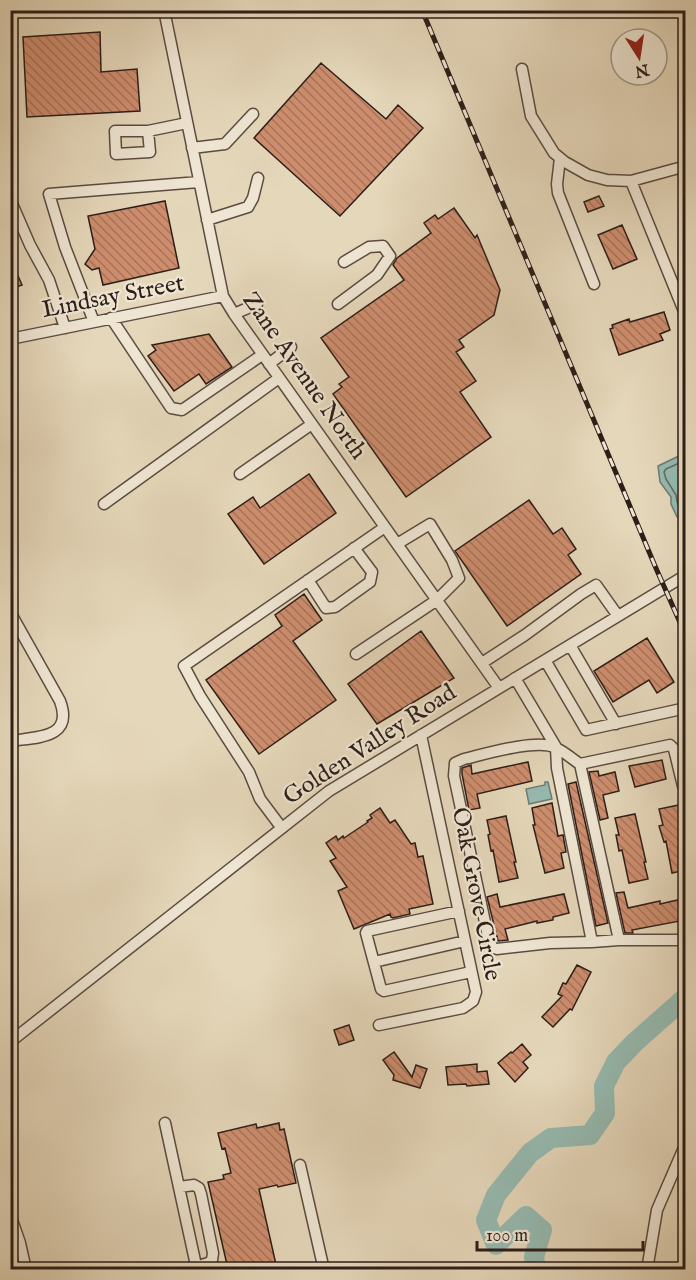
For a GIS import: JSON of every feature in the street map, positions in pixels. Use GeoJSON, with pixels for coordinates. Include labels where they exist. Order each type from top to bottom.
{"type":"FeatureCollection","features":[{"type":"Feature","properties":{"kind":"street","name":"Zane Avenue North"},"geometry":{"type":"LineString","coordinates":[[164,10],[223,296],[499,688]]}},
{"type":"Feature","properties":{"kind":"street"},"geometry":{"type":"LineString","coordinates":[[522,69],[531,116],[554,153],[588,175],[607,180],[631,181],[686,166]]}},
{"type":"Feature","properties":{"kind":"street"},"geometry":{"type":"LineString","coordinates":[[192,148],[225,144],[253,114]]}},
{"type":"Feature","properties":{"kind":"street"},"geometry":{"type":"LineString","coordinates":[[148,131],[187,123]]}},
{"type":"Feature","properties":{"kind":"street"},"geometry":{"type":"LineString","coordinates":[[560,158],[558,193],[594,284]]}},
{"type":"Feature","properties":{"kind":"street"},"geometry":{"type":"LineString","coordinates":[[207,220],[248,207],[258,178]]}},
{"type":"Feature","properties":{"kind":"street"},"geometry":{"type":"LineString","coordinates":[[631,181],[686,316]]}},
{"type":"Feature","properties":{"kind":"street"},"geometry":{"type":"LineString","coordinates":[[94,322],[65,247],[48,194],[199,182]]}},
{"type":"Feature","properties":{"kind":"street"},"geometry":{"type":"LineString","coordinates":[[10,199],[30,245],[49,280],[65,328]]}},
{"type":"Feature","properties":{"kind":"street"},"geometry":{"type":"LineString","coordinates":[[338,304],[377,274],[390,256],[383,246],[369,247],[344,262]]}},
{"type":"Feature","properties":{"kind":"street","name":"Lindsay Street"},"geometry":{"type":"LineString","coordinates":[[10,339],[223,296]]}},
{"type":"Feature","properties":{"kind":"street"},"geometry":{"type":"LineString","coordinates":[[234,314],[256,304]]}},
{"type":"Feature","properties":{"kind":"street"},"geometry":{"type":"LineString","coordinates":[[111,318],[171,408],[182,410],[266,359],[291,347]]}},
{"type":"Feature","properties":{"kind":"street"},"geometry":{"type":"LineString","coordinates":[[104,504],[279,378]]}},
{"type":"Feature","properties":{"kind":"street"},"geometry":{"type":"LineString","coordinates":[[240,474],[312,424]]}},
{"type":"Feature","properties":{"kind":"street"},"geometry":{"type":"LineString","coordinates":[[356,654],[437,600],[459,578],[452,560],[430,524],[397,544]]}},
{"type":"Feature","properties":{"kind":"street"},"geometry":{"type":"LineString","coordinates":[[281,827],[260,798],[249,772],[200,696],[184,666],[385,527]]}},
{"type":"Feature","properties":{"kind":"street"},"geometry":{"type":"LineString","coordinates":[[308,580],[326,608],[335,607],[370,582],[372,572],[354,548]]}},
{"type":"Feature","properties":{"kind":"street","name":"Golden Valley Road"},"geometry":{"type":"LineString","coordinates":[[10,1042],[328,791],[686,575]]}},
{"type":"Feature","properties":{"kind":"street"},"geometry":{"type":"LineString","coordinates":[[482,663],[596,585],[618,616]]}},
{"type":"Feature","properties":{"kind":"street"},"geometry":{"type":"LineString","coordinates":[[10,612],[64,712],[63,723],[52,734],[10,741]]}},
{"type":"Feature","properties":{"kind":"street"},"geometry":{"type":"LineString","coordinates":[[570,645],[616,723]]}},
{"type":"Feature","properties":{"kind":"street"},"geometry":{"type":"LineString","coordinates":[[545,660],[586,730],[686,708]]}},
{"type":"Feature","properties":{"kind":"street"},"geometry":{"type":"LineString","coordinates":[[515,678],[556,747],[556,768],[592,942]]}},
{"type":"Feature","properties":{"kind":"street","name":"Oak Grove Circle"},"geometry":{"type":"LineString","coordinates":[[380,1024],[463,1008],[473,1001],[476,992],[422,735]]}},
{"type":"Feature","properties":{"kind":"street"},"geometry":{"type":"LineString","coordinates":[[619,940],[580,764],[556,747],[546,744],[464,759],[455,763],[454,776],[489,941],[493,948],[619,940],[686,940]]}},
{"type":"Feature","properties":{"kind":"street"},"geometry":{"type":"LineString","coordinates":[[580,764],[670,745],[675,749],[683,786]]}},
{"type":"Feature","properties":{"kind":"street"},"geometry":{"type":"LineString","coordinates":[[459,911],[366,933],[381,989],[384,991],[471,972]]}},
{"type":"Feature","properties":{"kind":"street"},"geometry":{"type":"LineString","coordinates":[[374,962],[465,941]]}},
{"type":"Feature","properties":{"kind":"street"},"geometry":{"type":"LineString","coordinates":[[165,1123],[196,1268],[212,1260],[213,1253],[201,1194],[194,1185],[179,1187]]}},
{"type":"Feature","properties":{"kind":"street"},"geometry":{"type":"LineString","coordinates":[[646,1269],[657,1210],[686,1143]]}},
{"type":"Feature","properties":{"kind":"street"},"geometry":{"type":"LineString","coordinates":[[300,1165],[324,1269]]}},
{"type":"Feature","properties":{"kind":"street"},"geometry":{"type":"LineString","coordinates":[[10,1214],[26,1269]]}},
{"type":"Feature","properties":{"kind":"water"},"geometry":{"type":"Polygon","coordinates":[[[685,453],[685,520],[677,517],[671,504],[671,497],[660,482],[658,466],[685,453]]]}},
{"type":"Feature","properties":{"kind":"water"},"geometry":{"type":"Polygon","coordinates":[[[545,782],[548,782],[552,799],[529,804],[526,789],[545,785],[545,782]]]}},
{"type":"Feature","properties":{"kind":"building"},"geometry":{"type":"Polygon","coordinates":[[[100,32],[101,72],[137,69],[140,111],[27,117],[23,37],[100,32]]]}},
{"type":"Feature","properties":{"kind":"building"},"geometry":{"type":"Polygon","coordinates":[[[321,63],[386,119],[398,105],[423,128],[340,216],[254,138],[321,63]]]}},
{"type":"Feature","properties":{"kind":"building"},"geometry":{"type":"Polygon","coordinates":[[[599,196],[604,206],[588,212],[584,202],[599,196]]]}},
{"type":"Feature","properties":{"kind":"building"},"geometry":{"type":"Polygon","coordinates":[[[165,201],[179,268],[103,285],[99,268],[92,270],[85,264],[95,249],[88,216],[165,201]]]}},
{"type":"Feature","properties":{"kind":"building"},"geometry":{"type":"Polygon","coordinates":[[[454,208],[475,238],[477,235],[500,290],[494,315],[459,340],[464,347],[456,352],[476,381],[460,392],[491,437],[406,497],[333,394],[342,387],[339,384],[349,377],[321,338],[404,280],[393,265],[397,258],[431,233],[424,223],[435,215],[438,219],[454,208]]]}},
{"type":"Feature","properties":{"kind":"building"},"geometry":{"type":"Polygon","coordinates":[[[622,225],[637,259],[613,269],[598,235],[622,225]]]}},
{"type":"Feature","properties":{"kind":"building"},"geometry":{"type":"Polygon","coordinates":[[[10,257],[22,285],[10,289],[10,257]]]}},
{"type":"Feature","properties":{"kind":"building"},"geometry":{"type":"Polygon","coordinates":[[[664,312],[670,330],[660,334],[663,340],[619,355],[610,329],[613,328],[612,325],[664,312]]]}},
{"type":"Feature","properties":{"kind":"building"},"geometry":{"type":"Polygon","coordinates":[[[209,334],[232,367],[206,384],[199,374],[174,391],[148,356],[156,350],[152,345],[209,334]]]}},
{"type":"Feature","properties":{"kind":"building"},"geometry":{"type":"Polygon","coordinates":[[[309,474],[336,513],[264,564],[228,514],[253,497],[260,508],[309,474]]]}},
{"type":"Feature","properties":{"kind":"building"},"geometry":{"type":"Polygon","coordinates":[[[529,500],[553,534],[562,528],[576,549],[568,555],[581,574],[507,626],[455,551],[529,500]]]}},
{"type":"Feature","properties":{"kind":"building"},"geometry":{"type":"Polygon","coordinates":[[[304,594],[322,620],[293,641],[336,700],[259,754],[206,680],[282,626],[275,615],[304,594]]]}},
{"type":"Feature","properties":{"kind":"building"},"geometry":{"type":"Polygon","coordinates":[[[421,631],[454,678],[377,724],[348,684],[421,631]]]}},
{"type":"Feature","properties":{"kind":"building"},"geometry":{"type":"Polygon","coordinates":[[[647,638],[674,682],[657,693],[649,680],[613,702],[594,671],[647,638]]]}},
{"type":"Feature","properties":{"kind":"building"},"geometry":{"type":"Polygon","coordinates":[[[662,760],[666,779],[635,787],[629,766],[662,760]]]}},
{"type":"Feature","properties":{"kind":"building"},"geometry":{"type":"Polygon","coordinates":[[[528,762],[532,781],[477,794],[480,808],[469,810],[462,768],[471,765],[472,774],[528,762]]]}},
{"type":"Feature","properties":{"kind":"building"},"geometry":{"type":"Polygon","coordinates":[[[598,771],[599,776],[615,772],[619,791],[603,795],[608,818],[600,820],[589,772],[598,771]]]}},
{"type":"Feature","properties":{"kind":"building"},"geometry":{"type":"Polygon","coordinates":[[[576,782],[608,923],[596,926],[568,784],[576,782]]]}},
{"type":"Feature","properties":{"kind":"building"},"geometry":{"type":"Polygon","coordinates":[[[552,803],[558,836],[563,835],[566,852],[561,853],[564,868],[545,873],[533,825],[535,825],[532,808],[552,803]]]}},
{"type":"Feature","properties":{"kind":"building"},"geometry":{"type":"Polygon","coordinates":[[[679,805],[686,836],[686,870],[672,873],[666,841],[664,842],[659,826],[663,825],[659,809],[679,805]]]}},
{"type":"Feature","properties":{"kind":"building"},"geometry":{"type":"Polygon","coordinates":[[[380,808],[390,823],[395,820],[411,844],[415,843],[418,857],[423,856],[433,904],[409,909],[410,914],[393,918],[390,914],[354,929],[338,891],[347,887],[330,861],[336,858],[326,843],[336,836],[338,840],[343,836],[344,838],[368,822],[372,818],[370,815],[380,808]]]}},
{"type":"Feature","properties":{"kind":"building"},"geometry":{"type":"Polygon","coordinates":[[[635,814],[648,879],[629,883],[622,850],[619,851],[616,835],[619,835],[615,818],[635,814]]]}},
{"type":"Feature","properties":{"kind":"building"},"geometry":{"type":"Polygon","coordinates":[[[506,816],[518,878],[499,882],[493,850],[491,851],[487,820],[506,816]]]}},
{"type":"Feature","properties":{"kind":"building"},"geometry":{"type":"Polygon","coordinates":[[[624,892],[628,908],[686,898],[686,918],[632,930],[633,933],[625,933],[616,893],[624,892]]]}},
{"type":"Feature","properties":{"kind":"building"},"geometry":{"type":"Polygon","coordinates":[[[497,894],[500,907],[564,894],[569,913],[553,917],[553,920],[537,923],[537,921],[505,929],[508,940],[498,941],[487,897],[497,894]]]}},
{"type":"Feature","properties":{"kind":"building"},"geometry":{"type":"Polygon","coordinates":[[[577,965],[591,972],[572,1010],[570,1009],[553,1027],[542,1017],[562,996],[558,994],[563,983],[566,984],[577,965]]]}},
{"type":"Feature","properties":{"kind":"building"},"geometry":{"type":"Polygon","coordinates":[[[349,1025],[354,1040],[339,1045],[334,1030],[349,1025]]]}},
{"type":"Feature","properties":{"kind":"building"},"geometry":{"type":"Polygon","coordinates":[[[522,1044],[531,1055],[523,1062],[528,1068],[515,1082],[498,1063],[522,1044]]]}},
{"type":"Feature","properties":{"kind":"building"},"geometry":{"type":"Polygon","coordinates":[[[394,1052],[412,1077],[416,1065],[427,1069],[420,1088],[393,1080],[394,1075],[383,1060],[394,1052]]]}},
{"type":"Feature","properties":{"kind":"building"},"geometry":{"type":"Polygon","coordinates":[[[477,1064],[477,1072],[487,1071],[489,1084],[448,1085],[446,1067],[477,1064]]]}},
{"type":"Feature","properties":{"kind":"building"},"geometry":{"type":"Polygon","coordinates":[[[279,1123],[280,1130],[284,1129],[296,1183],[259,1189],[277,1269],[228,1269],[208,1182],[224,1179],[223,1175],[231,1173],[225,1148],[222,1149],[218,1133],[256,1124],[257,1128],[279,1123]]]}},
{"type":"Feature","properties":{"kind":"waterway"},"geometry":{"type":"LineString","coordinates":[[536,1270],[534,1257],[542,1230],[526,1216],[496,1245],[486,1220],[496,1195],[530,1153],[551,1138],[590,1135],[605,1113],[604,1086],[616,1062],[686,997]]}},
{"type":"Feature","properties":{"kind":"railway"},"geometry":{"type":"LineString","coordinates":[[10,11],[24,10]]}},
{"type":"Feature","properties":{"kind":"railway"},"geometry":{"type":"LineString","coordinates":[[422,10],[686,636]]}}]}
